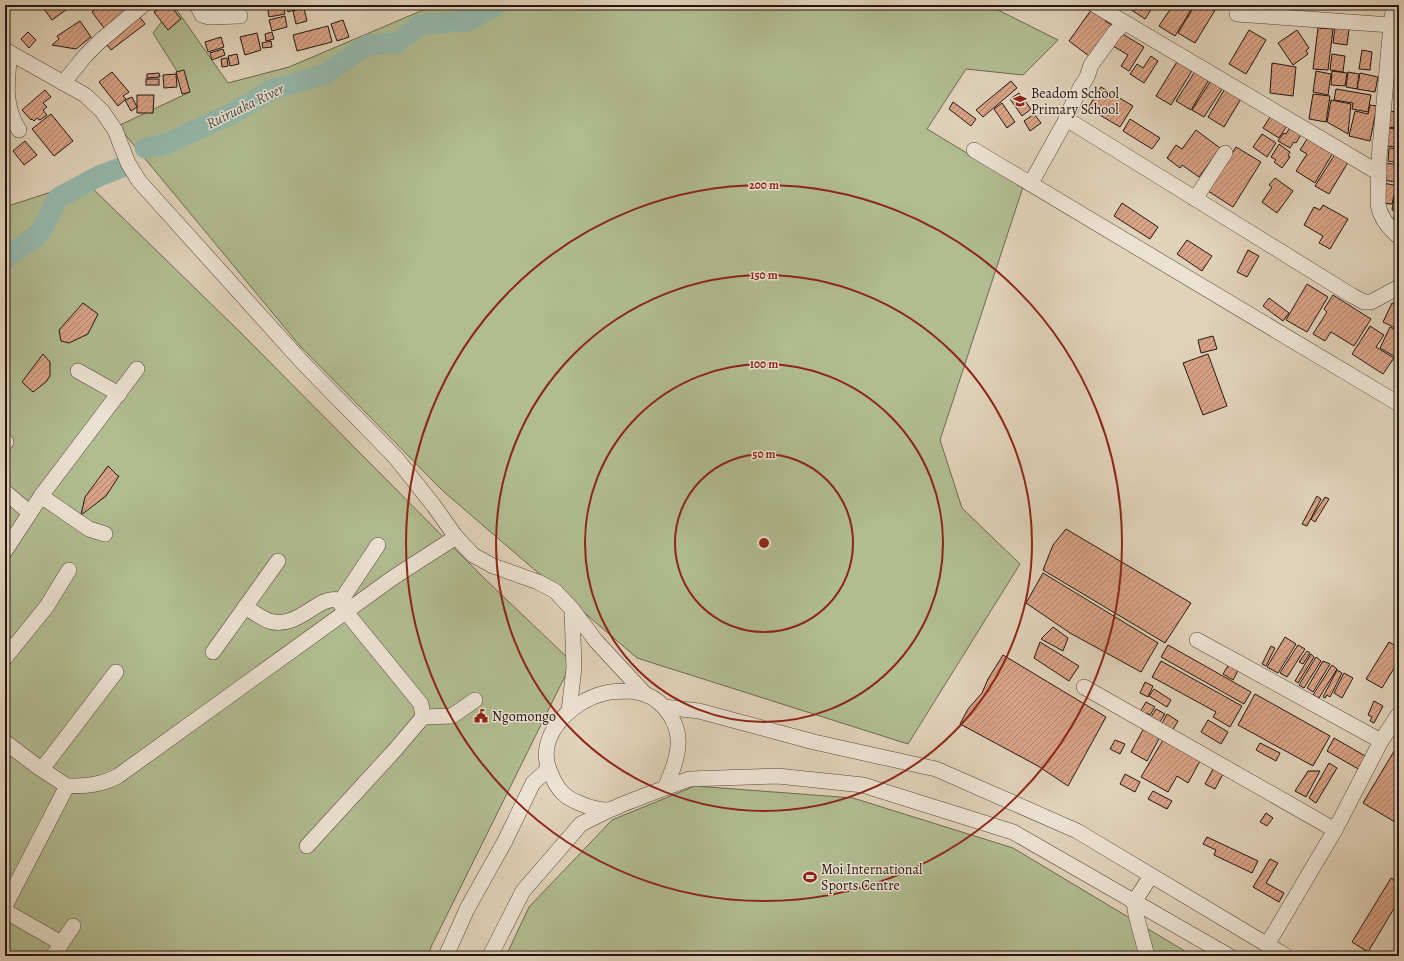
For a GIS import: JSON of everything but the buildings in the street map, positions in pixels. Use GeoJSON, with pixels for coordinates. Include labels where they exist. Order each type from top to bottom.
{"type":"FeatureCollection","features":[{"type":"Feature","properties":{"kind":"street"},"geometry":{"type":"LineString","coordinates":[[63,83],[86,55],[143,5]]}},
{"type":"Feature","properties":{"kind":"street"},"geometry":{"type":"LineString","coordinates":[[197,5],[202,15],[240,16]]}},
{"type":"Feature","properties":{"kind":"street"},"geometry":{"type":"LineString","coordinates":[[1095,5],[1379,173]]}},
{"type":"Feature","properties":{"kind":"street"},"geometry":{"type":"LineString","coordinates":[[1394,5],[1391,25],[1379,173],[1378,204],[1379,210],[1387,225],[1399,237]]}},
{"type":"Feature","properties":{"kind":"street"},"geometry":{"type":"LineString","coordinates":[[1237,14],[1391,25]]}},
{"type":"Feature","properties":{"kind":"street"},"geometry":{"type":"LineString","coordinates":[[1031,183],[1067,118],[1080,88],[1088,76],[1091,64],[1115,32],[1125,22]]}},
{"type":"Feature","properties":{"kind":"street"},"geometry":{"type":"LineString","coordinates":[[19,130],[13,120],[7,94],[8,51],[85,95],[102,111],[115,130],[128,163],[139,182],[303,363],[396,458],[434,506],[456,537],[476,558],[546,586],[555,592],[572,609],[596,641],[646,695],[664,707],[673,721],[678,733],[678,747],[675,764],[665,788]]}},
{"type":"Feature","properties":{"kind":"street"},"geometry":{"type":"LineString","coordinates":[[1067,118],[1195,199],[1364,302],[1371,302],[1399,287]]}},
{"type":"Feature","properties":{"kind":"street"},"geometry":{"type":"LineString","coordinates":[[974,150],[1399,404]]}},
{"type":"Feature","properties":{"kind":"street"},"geometry":{"type":"LineString","coordinates":[[1195,199],[1225,153]]}},
{"type":"Feature","properties":{"kind":"street"},"geometry":{"type":"LineString","coordinates":[[5,551],[41,496],[137,370]]}},
{"type":"Feature","properties":{"kind":"street"},"geometry":{"type":"LineString","coordinates":[[78,371],[119,394]]}},
{"type":"Feature","properties":{"kind":"street"},"geometry":{"type":"LineString","coordinates":[[5,492],[30,513]]}},
{"type":"Feature","properties":{"kind":"street"},"geometry":{"type":"LineString","coordinates":[[41,496],[89,529],[105,534]]}},
{"type":"Feature","properties":{"kind":"street"},"geometry":{"type":"LineString","coordinates":[[5,742],[68,786],[86,786],[105,782],[118,776],[343,607],[394,577],[456,537]]}},
{"type":"Feature","properties":{"kind":"street"},"geometry":{"type":"LineString","coordinates":[[343,607],[378,545]]}},
{"type":"Feature","properties":{"kind":"street"},"geometry":{"type":"LineString","coordinates":[[213,652],[278,560]]}},
{"type":"Feature","properties":{"kind":"street"},"geometry":{"type":"LineString","coordinates":[[5,658],[47,606],[69,570]]}},
{"type":"Feature","properties":{"kind":"street"},"geometry":{"type":"LineString","coordinates":[[245,607],[268,621],[281,623],[296,619],[327,602],[335,600],[343,607],[421,704],[423,717]]}},
{"type":"Feature","properties":{"kind":"street"},"geometry":{"type":"LineString","coordinates":[[568,711],[574,668],[572,609]]}},
{"type":"Feature","properties":{"kind":"street"},"geometry":{"type":"LineString","coordinates":[[1197,640],[1381,741]]}},
{"type":"Feature","properties":{"kind":"street"},"geometry":{"type":"LineString","coordinates":[[42,769],[116,672]]}},
{"type":"Feature","properties":{"kind":"street"},"geometry":{"type":"LineString","coordinates":[[1084,686],[1335,830]]}},
{"type":"Feature","properties":{"kind":"street"},"geometry":{"type":"LineString","coordinates":[[609,810],[590,807],[571,800],[557,787],[548,769],[545,753],[550,735],[568,711],[606,692],[630,691],[646,695]]}},
{"type":"Feature","properties":{"kind":"street"},"geometry":{"type":"LineString","coordinates":[[306,846],[395,750],[423,717],[452,716],[475,700]]}},
{"type":"Feature","properties":{"kind":"street"},"geometry":{"type":"LineString","coordinates":[[664,707],[699,711],[814,742],[936,769],[1077,831],[1286,956]]}},
{"type":"Feature","properties":{"kind":"street"},"geometry":{"type":"LineString","coordinates":[[1267,945],[1335,830],[1381,741],[1399,714]]}},
{"type":"Feature","properties":{"kind":"street"},"geometry":{"type":"LineString","coordinates":[[446,956],[467,908],[504,841],[533,782],[548,769]]}},
{"type":"Feature","properties":{"kind":"street"},"geometry":{"type":"LineString","coordinates":[[490,956],[523,891],[581,824],[609,810],[689,779],[770,776],[863,785],[1013,832],[1229,956]]}},
{"type":"Feature","properties":{"kind":"street"},"geometry":{"type":"LineString","coordinates":[[5,906],[68,786]]}},
{"type":"Feature","properties":{"kind":"street"},"geometry":{"type":"LineString","coordinates":[[1147,956],[1134,902],[1151,876]]}},
{"type":"Feature","properties":{"kind":"street"},"geometry":{"type":"LineString","coordinates":[[5,910],[57,950],[73,926]]}},
{"type":"Feature","properties":{"kind":"green space"},"geometry":{"type":"Polygon","coordinates":[[[435,5],[988,5],[1058,40],[1023,75],[966,69],[927,129],[1023,187],[940,440],[962,508],[1020,564],[908,744],[637,658],[443,491],[300,346],[118,126],[190,92],[153,33],[174,6],[228,83],[289,67],[435,5]]]}},
{"type":"Feature","properties":{"kind":"green space"},"geometry":{"type":"Polygon","coordinates":[[[85,181],[239,331],[485,579],[572,662],[431,947],[428,956],[5,956],[5,207],[85,181]]]}},
{"type":"Feature","properties":{"kind":"green space","name":"Moi International Sports Centre"},"geometry":{"type":"Polygon","coordinates":[[[695,786],[853,798],[1013,848],[1193,956],[506,956],[529,907],[612,820],[695,786]]]}},
{"type":"Feature","properties":{"kind":"waterway","name":"Ruiruaka River"},"geometry":{"type":"LineString","coordinates":[[145,148],[166,144],[235,112],[273,89],[323,75],[368,45],[397,43],[421,24],[468,21],[497,5]]}},
{"type":"Feature","properties":{"kind":"waterway","name":"Ruiruaka River"},"geometry":{"type":"LineString","coordinates":[[5,259],[40,233],[58,198],[99,176],[120,168]]}},
{"type":"Feature","properties":{"kind":"place","name":"Beadom School Primary School"},"geometry":{"type":"Point","coordinates":[1020,101]}},
{"type":"Feature","properties":{"kind":"place","name":"Ngomongo"},"geometry":{"type":"Point","coordinates":[481,716]}},
{"type":"Feature","properties":{"kind":"place","name":"Moi International Sports Centre"},"geometry":{"type":"Point","coordinates":[810,877]}}]}
